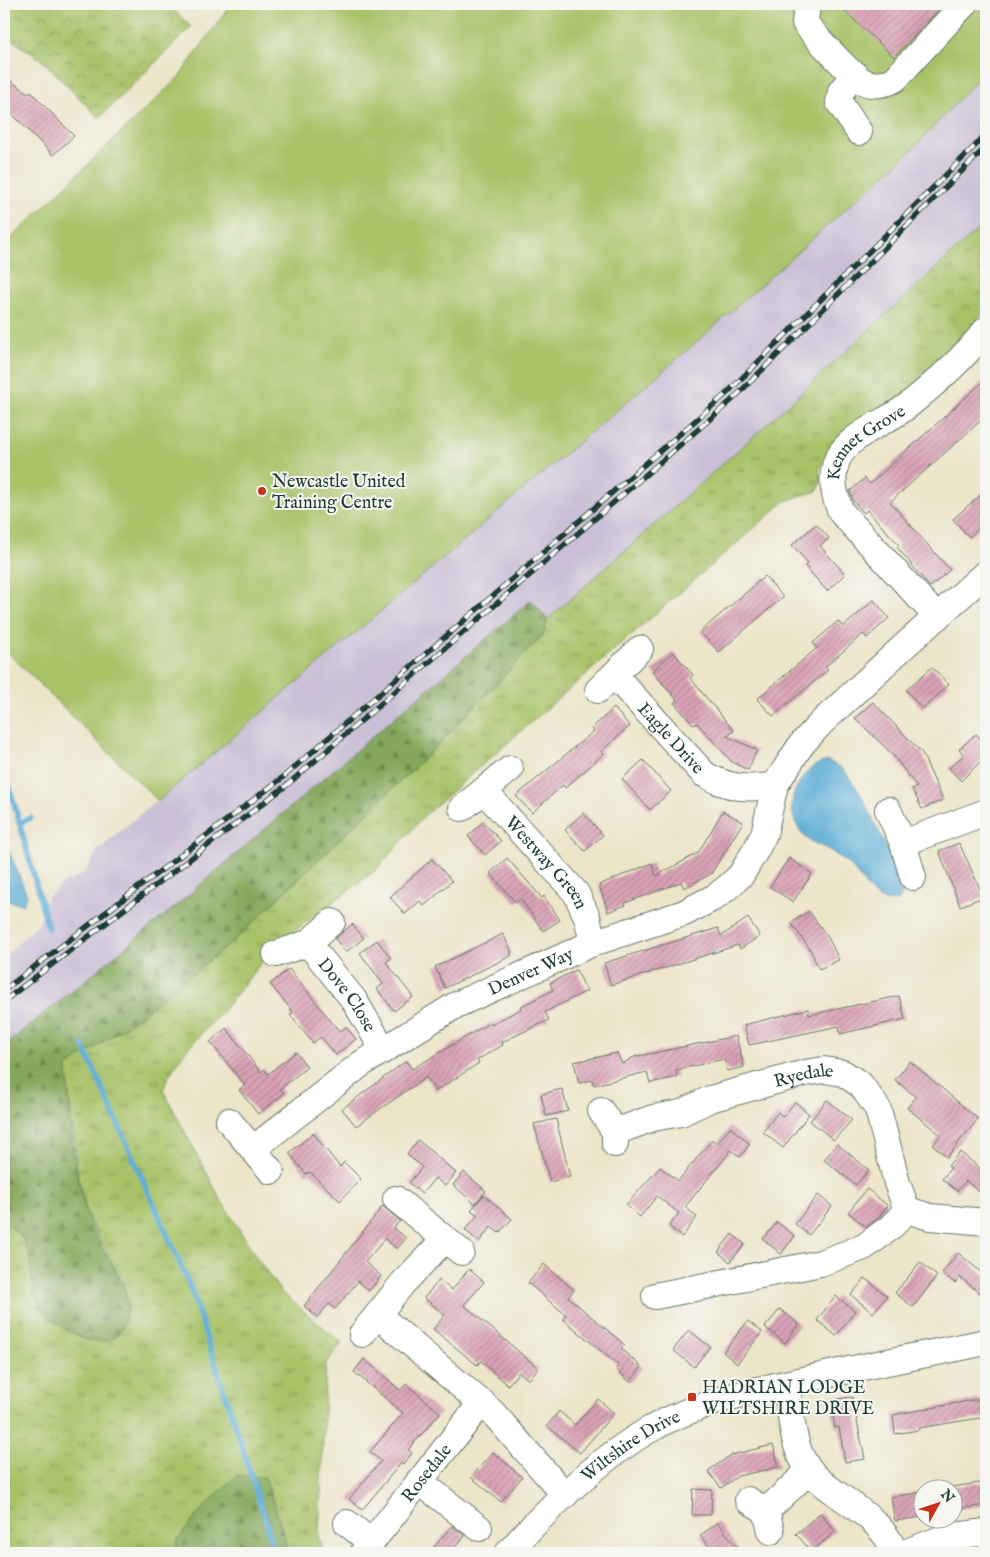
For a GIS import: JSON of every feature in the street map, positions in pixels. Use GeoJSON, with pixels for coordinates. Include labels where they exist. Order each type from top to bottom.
{"type":"FeatureCollection","features":[{"type":"Feature","properties":{"kind":"street"},"geometry":{"type":"LineString","coordinates":[[807,4],[805,23],[815,36],[862,81],[875,84],[887,84],[895,78],[964,4]]}},
{"type":"Feature","properties":{"kind":"street"},"geometry":{"type":"LineString","coordinates":[[855,74],[841,90],[839,102],[859,132]]}},
{"type":"Feature","properties":{"kind":"street","name":"Kennet Grove"},"geometry":{"type":"LineString","coordinates":[[937,617],[841,512],[834,492],[834,472],[837,460],[851,444],[922,394],[957,362],[986,330]]}},
{"type":"Feature","properties":{"kind":"street","name":"Denver Way"},"geometry":{"type":"LineString","coordinates":[[253,1149],[384,1049],[456,1005],[593,943],[684,913],[715,897],[728,887],[750,861],[764,834],[775,785],[792,756],[821,723],[986,572]]}},
{"type":"Feature","properties":{"kind":"street","name":"Eagle Drive"},"geometry":{"type":"LineString","coordinates":[[640,649],[606,682],[704,774],[714,780],[737,788],[775,785]]}},
{"type":"Feature","properties":{"kind":"street"},"geometry":{"type":"LineString","coordinates":[[462,808],[485,792],[510,769]]}},
{"type":"Feature","properties":{"kind":"street","name":"Westway Green"},"geometry":{"type":"LineString","coordinates":[[485,792],[576,894],[587,917],[593,943]]}},
{"type":"Feature","properties":{"kind":"street"},"geometry":{"type":"LineString","coordinates":[[888,810],[903,843],[912,877]]}},
{"type":"Feature","properties":{"kind":"street"},"geometry":{"type":"LineString","coordinates":[[903,843],[986,812]]}},
{"type":"Feature","properties":{"kind":"street","name":"Dove Close"},"geometry":{"type":"LineString","coordinates":[[276,954],[308,943],[332,922]]}},
{"type":"Feature","properties":{"kind":"street","name":"Dove Close"},"geometry":{"type":"LineString","coordinates":[[308,943],[354,1000],[384,1049]]}},
{"type":"Feature","properties":{"kind":"street","name":"Ryedale"},"geometry":{"type":"LineString","coordinates":[[601,1111],[615,1138],[653,1118],[681,1113],[710,1099],[805,1073],[824,1070],[843,1073],[862,1085],[878,1109],[897,1183],[907,1210]]}},
{"type":"Feature","properties":{"kind":"street"},"geometry":{"type":"LineString","coordinates":[[229,1121],[271,1171]]}},
{"type":"Feature","properties":{"kind":"street"},"geometry":{"type":"LineString","coordinates":[[396,1199],[453,1245],[370,1324],[482,1402],[506,1425],[565,1495]]}},
{"type":"Feature","properties":{"kind":"street"},"geometry":{"type":"LineString","coordinates":[[655,1296],[821,1263],[864,1246],[891,1227],[907,1210],[930,1216],[986,1222]]}},
{"type":"Feature","properties":{"kind":"street","name":"Wiltshire Drive"},"geometry":{"type":"LineString","coordinates":[[508,1553],[565,1495],[599,1465],[646,1432],[672,1419],[706,1404],[786,1384],[986,1342]]}},
{"type":"Feature","properties":{"kind":"street"},"geometry":{"type":"LineString","coordinates":[[786,1384],[798,1446],[810,1470],[877,1525],[889,1539],[895,1553]]}},
{"type":"Feature","properties":{"kind":"street","name":"Rosedale"},"geometry":{"type":"LineString","coordinates":[[347,1523],[367,1548],[482,1402]]}},
{"type":"Feature","properties":{"kind":"street"},"geometry":{"type":"LineString","coordinates":[[762,1514],[810,1470]]}},
{"type":"Feature","properties":{"kind":"street"},"geometry":{"type":"LineString","coordinates":[[420,1481],[479,1528]]}},
{"type":"Feature","properties":{"kind":"street"},"geometry":{"type":"LineString","coordinates":[[904,1553],[946,1537],[986,1532]]}},
{"type":"Feature","properties":{"kind":"shaded area"},"geometry":{"type":"Polygon","coordinates":[[[986,70],[986,222],[756,434],[548,619],[543,635],[4,1112],[4,957],[40,922],[48,896],[64,883],[85,873],[97,851],[698,341],[911,151],[986,70]]]}},
{"type":"Feature","properties":{"kind":"green space"},"geometry":{"type":"Polygon","coordinates":[[[4,4],[168,4],[191,27],[99,118],[44,62],[4,34],[4,4]]]}},
{"type":"Feature","properties":{"kind":"green space","name":"Newcastle United Training Centre"},"geometry":{"type":"Polygon","coordinates":[[[231,4],[986,4],[986,70],[911,151],[698,341],[158,801],[9,654],[4,642],[4,245],[179,77],[231,4]]]}},
{"type":"Feature","properties":{"kind":"green space"},"geometry":{"type":"Polygon","coordinates":[[[986,222],[986,309],[970,328],[969,336],[922,381],[827,455],[819,469],[821,482],[817,491],[785,501],[425,815],[375,871],[301,926],[265,958],[222,1012],[187,1049],[168,1077],[163,1090],[221,1200],[257,1258],[281,1292],[342,1343],[326,1363],[319,1539],[325,1553],[287,1553],[237,1475],[202,1509],[177,1541],[177,1553],[4,1553],[4,1223],[20,1235],[25,1243],[29,1252],[35,1292],[123,1327],[128,1308],[123,1284],[87,1214],[78,1176],[66,1067],[136,1019],[237,938],[442,741],[543,635],[548,619],[756,434],[986,222]]]}},
{"type":"Feature","properties":{"kind":"green space"},"geometry":{"type":"Polygon","coordinates":[[[531,600],[548,619],[543,635],[442,741],[237,938],[136,1019],[67,1067],[72,1141],[81,1195],[89,1222],[123,1285],[126,1293],[127,1309],[123,1326],[114,1337],[108,1340],[93,1341],[84,1339],[67,1330],[49,1317],[41,1308],[33,1285],[28,1251],[24,1240],[16,1231],[4,1223],[4,1046],[171,910],[531,600]]]}},
{"type":"Feature","properties":{"kind":"green space"},"geometry":{"type":"Polygon","coordinates":[[[237,1475],[265,1477],[283,1532],[287,1553],[177,1553],[177,1541],[202,1509],[237,1475]]]}},
{"type":"Feature","properties":{"kind":"water"},"geometry":{"type":"Polygon","coordinates":[[[828,761],[843,769],[860,793],[903,881],[905,888],[898,901],[889,901],[875,895],[849,865],[831,851],[813,843],[804,836],[796,823],[792,803],[799,783],[811,768],[828,761]]]}},
{"type":"Feature","properties":{"kind":"water"},"geometry":{"type":"Polygon","coordinates":[[[4,839],[27,895],[23,905],[7,900],[4,896],[4,839]]]}},
{"type":"Feature","properties":{"kind":"building"},"geometry":{"type":"Polygon","coordinates":[[[837,4],[944,4],[894,57],[837,4]]]}},
{"type":"Feature","properties":{"kind":"building"},"geometry":{"type":"Polygon","coordinates":[[[4,76],[28,93],[30,91],[74,136],[53,155],[4,106],[4,76]]]}},
{"type":"Feature","properties":{"kind":"building"},"geometry":{"type":"Polygon","coordinates":[[[986,379],[986,416],[890,502],[950,570],[930,587],[897,547],[899,545],[867,510],[864,513],[853,501],[850,491],[865,478],[870,484],[986,379]]]}},
{"type":"Feature","properties":{"kind":"building"},"geometry":{"type":"Polygon","coordinates":[[[986,490],[986,522],[969,537],[953,519],[986,490]]]}},
{"type":"Feature","properties":{"kind":"building"},"geometry":{"type":"Polygon","coordinates":[[[816,524],[829,538],[820,546],[845,574],[827,591],[805,566],[808,563],[792,545],[816,524]]]}},
{"type":"Feature","properties":{"kind":"building"},"geometry":{"type":"Polygon","coordinates":[[[765,576],[783,597],[719,652],[700,632],[765,576]]]}},
{"type":"Feature","properties":{"kind":"building"},"geometry":{"type":"Polygon","coordinates":[[[874,600],[889,618],[867,638],[863,634],[825,667],[828,670],[773,716],[757,699],[817,648],[813,643],[838,621],[843,627],[874,600]]]}},
{"type":"Feature","properties":{"kind":"building"},"geometry":{"type":"Polygon","coordinates":[[[673,652],[693,675],[690,678],[734,731],[727,736],[757,750],[748,770],[732,762],[697,723],[694,725],[674,703],[677,700],[652,671],[673,652]]]}},
{"type":"Feature","properties":{"kind":"building"},"geometry":{"type":"Polygon","coordinates":[[[932,667],[949,685],[922,709],[906,690],[932,667]]]}},
{"type":"Feature","properties":{"kind":"building"},"geometry":{"type":"Polygon","coordinates":[[[873,702],[922,753],[943,800],[922,809],[912,789],[917,787],[893,755],[855,718],[873,702]]]}},
{"type":"Feature","properties":{"kind":"building"},"geometry":{"type":"Polygon","coordinates":[[[614,708],[630,726],[601,751],[604,754],[565,788],[563,785],[532,813],[516,796],[594,731],[592,728],[614,708]]]}},
{"type":"Feature","properties":{"kind":"building"},"geometry":{"type":"Polygon","coordinates":[[[976,734],[986,745],[986,756],[961,781],[949,768],[964,755],[959,749],[976,734]]]}},
{"type":"Feature","properties":{"kind":"building"},"geometry":{"type":"Polygon","coordinates":[[[643,760],[671,791],[650,810],[622,779],[643,760]]]}},
{"type":"Feature","properties":{"kind":"building"},"geometry":{"type":"Polygon","coordinates":[[[723,811],[743,822],[711,874],[684,888],[681,882],[625,903],[626,905],[608,912],[599,885],[652,863],[656,876],[698,853],[723,811]]]}},
{"type":"Feature","properties":{"kind":"building"},"geometry":{"type":"Polygon","coordinates":[[[583,813],[603,835],[585,851],[565,830],[583,813]]]}},
{"type":"Feature","properties":{"kind":"building"},"geometry":{"type":"Polygon","coordinates":[[[483,822],[501,841],[485,855],[468,836],[483,822]]]}},
{"type":"Feature","properties":{"kind":"building"},"geometry":{"type":"Polygon","coordinates":[[[959,843],[984,897],[960,906],[939,851],[959,843]]]}},
{"type":"Feature","properties":{"kind":"building"},"geometry":{"type":"Polygon","coordinates":[[[507,858],[542,898],[544,896],[560,920],[543,931],[521,899],[516,903],[490,873],[507,858]]]}},
{"type":"Feature","properties":{"kind":"building"},"geometry":{"type":"Polygon","coordinates":[[[789,858],[812,874],[793,902],[770,887],[789,858]]]}},
{"type":"Feature","properties":{"kind":"building"},"geometry":{"type":"Polygon","coordinates":[[[432,859],[452,881],[424,906],[420,901],[405,914],[390,897],[432,859]]]}},
{"type":"Feature","properties":{"kind":"building"},"geometry":{"type":"Polygon","coordinates":[[[809,911],[829,939],[839,960],[819,969],[810,949],[791,923],[809,911]]]}},
{"type":"Feature","properties":{"kind":"building"},"geometry":{"type":"Polygon","coordinates":[[[748,918],[760,936],[740,949],[738,945],[611,985],[604,963],[718,928],[721,936],[748,918]]]}},
{"type":"Feature","properties":{"kind":"building"},"geometry":{"type":"Polygon","coordinates":[[[352,924],[364,938],[346,952],[335,939],[352,924]]]}},
{"type":"Feature","properties":{"kind":"building"},"geometry":{"type":"Polygon","coordinates":[[[503,934],[511,950],[511,956],[445,988],[435,967],[503,934]]]}},
{"type":"Feature","properties":{"kind":"building"},"geometry":{"type":"Polygon","coordinates":[[[377,940],[391,958],[386,962],[413,997],[394,1011],[377,989],[383,984],[360,953],[377,940]]]}},
{"type":"Feature","properties":{"kind":"building"},"geometry":{"type":"Polygon","coordinates":[[[289,969],[340,1032],[346,1027],[356,1039],[336,1055],[321,1037],[313,1043],[290,1015],[293,1012],[270,984],[289,969]]]}},
{"type":"Feature","properties":{"kind":"building"},"geometry":{"type":"Polygon","coordinates":[[[576,970],[587,991],[545,1012],[549,1020],[502,1042],[503,1045],[477,1060],[479,1063],[436,1091],[426,1077],[356,1126],[342,1109],[406,1061],[412,1069],[491,1022],[492,1024],[553,990],[550,983],[576,970]]]}},
{"type":"Feature","properties":{"kind":"building"},"geometry":{"type":"Polygon","coordinates":[[[899,996],[905,1019],[840,1034],[839,1026],[749,1045],[744,1025],[808,1009],[809,1015],[899,996]]]}},
{"type":"Feature","properties":{"kind":"building"},"geometry":{"type":"Polygon","coordinates":[[[226,1028],[261,1072],[264,1069],[268,1074],[296,1052],[307,1067],[280,1089],[284,1093],[258,1114],[239,1090],[245,1085],[210,1042],[226,1028]]]}},
{"type":"Feature","properties":{"kind":"building"},"geometry":{"type":"Polygon","coordinates":[[[736,1036],[744,1067],[727,1071],[724,1059],[676,1070],[677,1077],[650,1083],[647,1072],[594,1085],[592,1080],[579,1083],[574,1062],[617,1053],[622,1064],[634,1057],[736,1036]]]}},
{"type":"Feature","properties":{"kind":"building"},"geometry":{"type":"Polygon","coordinates":[[[910,1061],[978,1119],[947,1157],[933,1145],[941,1135],[907,1108],[916,1097],[895,1080],[910,1061]]]}},
{"type":"Feature","properties":{"kind":"building"},"geometry":{"type":"Polygon","coordinates":[[[562,1089],[568,1111],[546,1116],[541,1094],[562,1089]]]}},
{"type":"Feature","properties":{"kind":"building"},"geometry":{"type":"Polygon","coordinates":[[[827,1100],[852,1120],[834,1140],[810,1121],[827,1100]]]}},
{"type":"Feature","properties":{"kind":"building"},"geometry":{"type":"Polygon","coordinates":[[[795,1102],[809,1114],[783,1148],[763,1132],[778,1112],[783,1117],[795,1102]]]}},
{"type":"Feature","properties":{"kind":"building"},"geometry":{"type":"Polygon","coordinates":[[[556,1119],[570,1177],[550,1182],[534,1124],[556,1119]]]}},
{"type":"Feature","properties":{"kind":"building"},"geometry":{"type":"Polygon","coordinates":[[[730,1127],[750,1144],[740,1157],[731,1150],[685,1207],[697,1217],[682,1237],[669,1226],[679,1213],[657,1196],[640,1217],[626,1205],[660,1167],[678,1181],[712,1140],[717,1144],[730,1127]]]}},
{"type":"Feature","properties":{"kind":"building"},"geometry":{"type":"Polygon","coordinates":[[[313,1133],[340,1167],[344,1162],[361,1179],[340,1201],[310,1172],[306,1174],[289,1153],[313,1133]]]}},
{"type":"Feature","properties":{"kind":"building"},"geometry":{"type":"Polygon","coordinates":[[[418,1140],[456,1173],[445,1186],[435,1178],[422,1194],[409,1183],[422,1167],[407,1154],[418,1140]]]}},
{"type":"Feature","properties":{"kind":"building"},"geometry":{"type":"Polygon","coordinates":[[[837,1144],[869,1170],[856,1185],[824,1160],[837,1144]]]}},
{"type":"Feature","properties":{"kind":"building"},"geometry":{"type":"Polygon","coordinates":[[[960,1152],[986,1173],[986,1197],[966,1181],[957,1191],[942,1179],[951,1168],[948,1166],[960,1152]]]}},
{"type":"Feature","properties":{"kind":"building"},"geometry":{"type":"Polygon","coordinates":[[[464,1172],[486,1191],[475,1204],[453,1185],[464,1172]]]}},
{"type":"Feature","properties":{"kind":"building"},"geometry":{"type":"Polygon","coordinates":[[[867,1189],[888,1206],[878,1218],[866,1227],[848,1212],[867,1189]]]}},
{"type":"Feature","properties":{"kind":"building"},"geometry":{"type":"Polygon","coordinates":[[[484,1195],[512,1219],[499,1233],[491,1227],[479,1242],[465,1230],[478,1215],[471,1210],[484,1195]]]}},
{"type":"Feature","properties":{"kind":"building"},"geometry":{"type":"Polygon","coordinates":[[[818,1195],[832,1206],[809,1235],[795,1224],[818,1195]]]}},
{"type":"Feature","properties":{"kind":"building"},"geometry":{"type":"Polygon","coordinates":[[[383,1206],[400,1221],[394,1228],[406,1238],[397,1249],[385,1239],[365,1262],[381,1276],[369,1291],[358,1281],[335,1309],[329,1304],[317,1317],[304,1306],[383,1206]]]}},
{"type":"Feature","properties":{"kind":"building"},"geometry":{"type":"Polygon","coordinates":[[[777,1222],[795,1236],[781,1254],[763,1239],[777,1222]]]}},
{"type":"Feature","properties":{"kind":"building"},"geometry":{"type":"Polygon","coordinates":[[[732,1234],[745,1244],[730,1262],[718,1252],[732,1234]]]}},
{"type":"Feature","properties":{"kind":"building"},"geometry":{"type":"Polygon","coordinates":[[[958,1253],[986,1276],[986,1298],[960,1277],[955,1283],[942,1273],[958,1253]]]}},
{"type":"Feature","properties":{"kind":"building"},"geometry":{"type":"Polygon","coordinates":[[[920,1262],[937,1276],[913,1307],[895,1293],[920,1262]]]}},
{"type":"Feature","properties":{"kind":"building"},"geometry":{"type":"Polygon","coordinates":[[[544,1264],[574,1290],[568,1297],[625,1345],[621,1349],[642,1367],[630,1382],[616,1369],[619,1366],[563,1319],[566,1315],[528,1283],[544,1264]]]}},
{"type":"Feature","properties":{"kind":"building"},"geometry":{"type":"Polygon","coordinates":[[[469,1269],[484,1282],[464,1305],[538,1368],[529,1380],[519,1372],[508,1385],[481,1361],[477,1365],[433,1329],[445,1315],[424,1298],[439,1280],[452,1290],[469,1269]]]}},
{"type":"Feature","properties":{"kind":"building"},"geometry":{"type":"Polygon","coordinates":[[[865,1278],[887,1296],[873,1313],[851,1295],[865,1278]]]}},
{"type":"Feature","properties":{"kind":"building"},"geometry":{"type":"Polygon","coordinates":[[[836,1296],[855,1311],[836,1336],[817,1320],[836,1296]]]}},
{"type":"Feature","properties":{"kind":"building"},"geometry":{"type":"Polygon","coordinates":[[[780,1309],[799,1324],[785,1343],[765,1327],[780,1309]]]}},
{"type":"Feature","properties":{"kind":"building"},"geometry":{"type":"Polygon","coordinates":[[[748,1321],[762,1332],[737,1364],[723,1352],[748,1321]]]}},
{"type":"Feature","properties":{"kind":"building"},"geometry":{"type":"Polygon","coordinates":[[[689,1330],[710,1347],[694,1367],[673,1350],[689,1330]]]}},
{"type":"Feature","properties":{"kind":"building"},"geometry":{"type":"Polygon","coordinates":[[[364,1359],[400,1390],[406,1384],[440,1413],[408,1450],[412,1453],[403,1465],[401,1463],[362,1510],[349,1499],[381,1461],[370,1452],[403,1413],[354,1372],[364,1359]]]}},
{"type":"Feature","properties":{"kind":"building"},"geometry":{"type":"Polygon","coordinates":[[[852,1397],[865,1459],[845,1462],[839,1427],[835,1428],[830,1400],[852,1397]]]}},
{"type":"Feature","properties":{"kind":"building"},"geometry":{"type":"Polygon","coordinates":[[[598,1399],[614,1413],[580,1453],[547,1426],[559,1411],[575,1425],[598,1399]]]}},
{"type":"Feature","properties":{"kind":"building"},"geometry":{"type":"Polygon","coordinates":[[[974,1400],[986,1400],[986,1417],[895,1434],[893,1415],[974,1400]]]}},
{"type":"Feature","properties":{"kind":"building"},"geometry":{"type":"Polygon","coordinates":[[[773,1445],[779,1467],[738,1476],[721,1488],[708,1471],[731,1455],[773,1445]]]}},
{"type":"Feature","properties":{"kind":"building"},"geometry":{"type":"Polygon","coordinates":[[[493,1452],[522,1477],[501,1502],[471,1477],[493,1452]]]}},
{"type":"Feature","properties":{"kind":"building"},"geometry":{"type":"Polygon","coordinates":[[[986,1482],[986,1505],[962,1509],[962,1486],[986,1482]]]}},
{"type":"Feature","properties":{"kind":"building"},"geometry":{"type":"Polygon","coordinates":[[[693,1489],[712,1490],[711,1515],[692,1515],[693,1489]]]}},
{"type":"Feature","properties":{"kind":"building"},"geometry":{"type":"Polygon","coordinates":[[[912,1494],[912,1518],[895,1521],[891,1497],[912,1494]]]}},
{"type":"Feature","properties":{"kind":"building"},"geometry":{"type":"Polygon","coordinates":[[[820,1513],[835,1531],[812,1552],[796,1534],[820,1513]]]}},
{"type":"Feature","properties":{"kind":"building"},"geometry":{"type":"Polygon","coordinates":[[[717,1522],[742,1553],[715,1553],[700,1536],[717,1522]]]}},
{"type":"Feature","properties":{"kind":"building"},"geometry":{"type":"Polygon","coordinates":[[[452,1526],[465,1536],[450,1553],[429,1553],[452,1526]]]}},
{"type":"Feature","properties":{"kind":"waterway"},"geometry":{"type":"LineString","coordinates":[[4,766],[48,928]]}},
{"type":"Feature","properties":{"kind":"waterway"},"geometry":{"type":"LineString","coordinates":[[19,823],[31,818]]}},
{"type":"Feature","properties":{"kind":"waterway"},"geometry":{"type":"LineString","coordinates":[[83,1045],[190,1286],[267,1525],[273,1553]]}},
{"type":"Feature","properties":{"kind":"railway"},"geometry":{"type":"LineString","coordinates":[[4,990],[282,778],[726,394],[986,135]]}},
{"type":"Feature","properties":{"kind":"railway"},"geometry":{"type":"LineString","coordinates":[[4,1001],[287,785],[732,400],[986,147]]}},
{"type":"Feature","properties":{"kind":"place","name":"Newcastle United Training Centre"},"geometry":{"type":"Point","coordinates":[262,491]}},
{"type":"Feature","properties":{"kind":"place","name":"HADRIAN LODGE WILTSHIRE DRIVE"},"geometry":{"type":"Point","coordinates":[692,1397]}}]}
